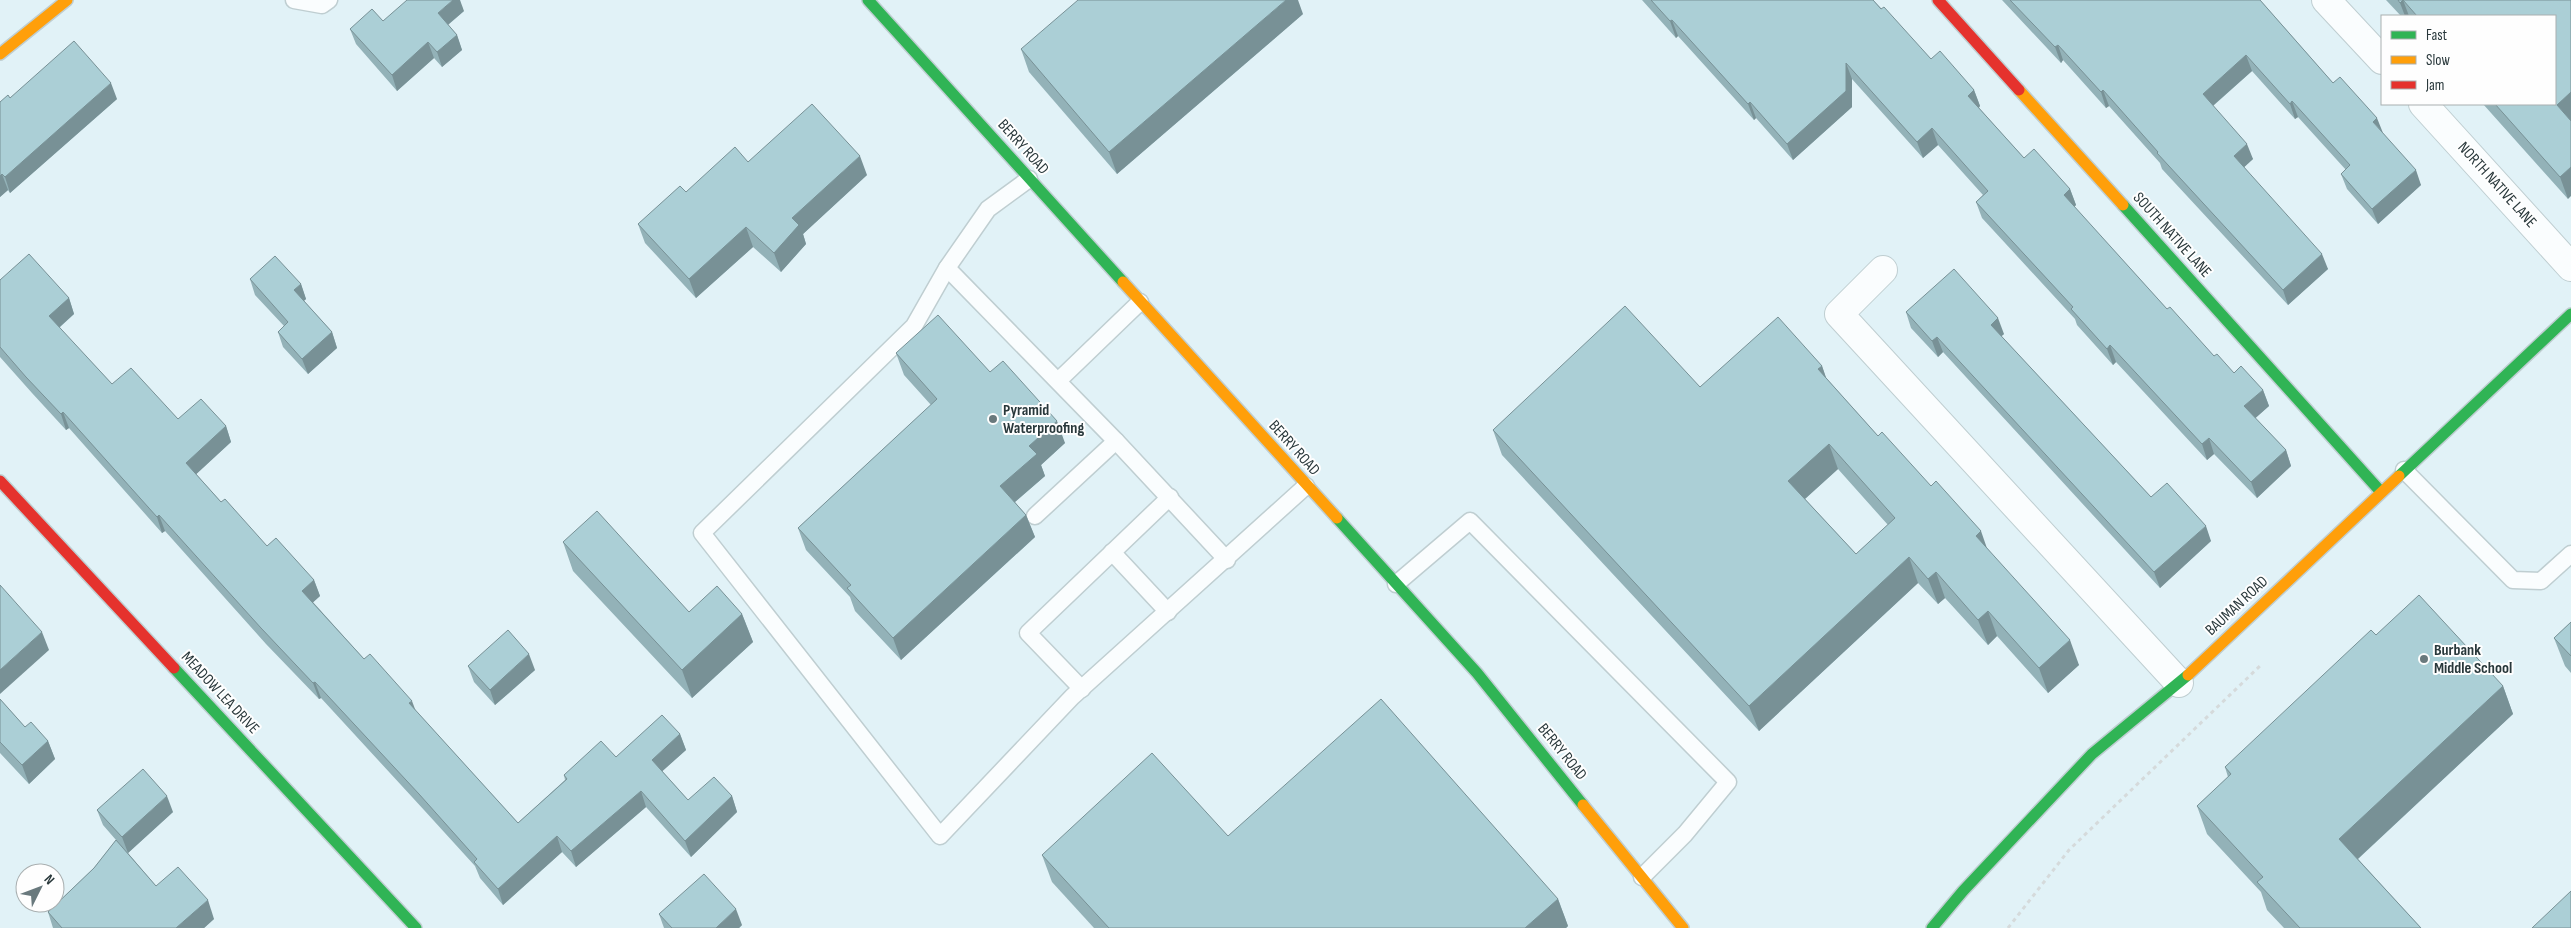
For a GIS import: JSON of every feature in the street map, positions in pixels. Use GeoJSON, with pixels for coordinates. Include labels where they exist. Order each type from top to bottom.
{"type":"FeatureCollection","features":[{"type":"Feature","properties":{"kind":"street"},"geometry":{"type":"LineString","coordinates":[[0,54],[67,0]]}},
{"type":"Feature","properties":{"kind":"street","name":"BERRY ROAD"},"geometry":{"type":"LineString","coordinates":[[868,0],[1477,673],[1683,928]]}},
{"type":"Feature","properties":{"kind":"street","name":"SOUTH NATIVE LANE"},"geometry":{"type":"LineString","coordinates":[[1938,0],[2381,492]]}},
{"type":"Feature","properties":{"kind":"street"},"geometry":{"type":"LineString","coordinates":[[2326,0],[2381,59]]}},
{"type":"Feature","properties":{"kind":"street","name":"NORTH NATIVE LANE"},"geometry":{"type":"LineString","coordinates":[[2424,105],[2571,267]]}},
{"type":"Feature","properties":{"kind":"street"},"geometry":{"type":"LineString","coordinates":[[1884,270],[1839,314],[2179,683]]}},
{"type":"Feature","properties":{"kind":"street","name":"BAUMAN ROAD"},"geometry":{"type":"LineString","coordinates":[[1932,928],[1963,892],[2092,754],[2179,683],[2571,314]]}},
{"type":"Feature","properties":{"kind":"street","name":"MEADOW LEA DRIVE"},"geometry":{"type":"LineString","coordinates":[[3,489],[416,928]]}},
{"type":"Feature","properties":{"kind":"lane"},"geometry":{"type":"LineString","coordinates":[[294,0],[322,5],[329,0]]}},
{"type":"Feature","properties":{"kind":"lane"},"geometry":{"type":"LineString","coordinates":[[1029,178],[988,209],[947,268],[914,326],[702,533],[940,836],[1082,689],[1306,486]]}},
{"type":"Feature","properties":{"kind":"lane"},"geometry":{"type":"LineString","coordinates":[[947,268],[1170,497],[1226,560]]}},
{"type":"Feature","properties":{"kind":"lane"},"geometry":{"type":"LineString","coordinates":[[1058,381],[1140,302]]}},
{"type":"Feature","properties":{"kind":"lane"},"geometry":{"type":"LineString","coordinates":[[1035,516],[1116,441]]}},
{"type":"Feature","properties":{"kind":"lane"},"geometry":{"type":"LineString","coordinates":[[2404,470],[2513,580],[2541,580],[2571,554]]}},
{"type":"Feature","properties":{"kind":"lane"},"geometry":{"type":"LineString","coordinates":[[1082,689],[1028,633],[1170,497]]}},
{"type":"Feature","properties":{"kind":"lane"},"geometry":{"type":"LineString","coordinates":[[1396,584],[1470,522],[1728,782],[1685,834],[1642,877]]}},
{"type":"Feature","properties":{"kind":"lane"},"geometry":{"type":"LineString","coordinates":[[1112,552],[1168,612]]}},
{"type":"Feature","properties":{"kind":"path"},"geometry":{"type":"LineString","coordinates":[[2008,928],[2069,850],[2262,664]]}},
{"type":"Feature","properties":{"kind":"building"},"geometry":{"type":"Polygon","coordinates":[[[407,0],[453,0],[438,13],[457,35],[437,52],[428,42],[392,75],[350,29],[372,9],[383,21],[407,0]]]}},
{"type":"Feature","properties":{"kind":"building"},"geometry":{"type":"Polygon","coordinates":[[[1078,0],[1286,0],[1109,152],[1021,49],[1078,0]]]}},
{"type":"Feature","properties":{"kind":"building"},"geometry":{"type":"Polygon","coordinates":[[[1651,0],[1873,0],[1881,9],[1884,7],[1931,59],[1940,51],[1974,90],[1968,96],[2024,158],[2034,149],[2070,189],[2064,195],[2167,309],[2170,307],[2214,356],[2217,354],[2234,373],[2241,366],[2263,390],[2244,406],[2286,450],[2251,482],[2209,438],[2202,444],[2110,345],[2107,349],[2071,309],[2073,307],[1976,202],[1988,191],[1932,128],[1917,142],[1846,63],[1846,91],[1787,144],[1750,102],[1748,104],[1672,20],[1670,21],[1651,0]]]}},
{"type":"Feature","properties":{"kind":"building"},"geometry":{"type":"Polygon","coordinates":[[[2010,0],[2260,0],[2333,83],[2340,77],[2377,118],[2373,122],[2416,170],[2372,209],[2341,174],[2350,165],[2292,101],[2290,104],[2246,55],[2203,94],[2247,144],[2234,156],[2322,254],[2283,290],[2157,153],[2103,90],[2101,92],[2058,45],[2055,47],[2010,0]]]}},
{"type":"Feature","properties":{"kind":"building"},"geometry":{"type":"Polygon","coordinates":[[[2403,0],[2571,0],[2571,92],[2557,105],[2571,121],[2571,167],[2560,177],[2496,105],[2556,105],[2556,15],[2416,15],[2403,0]]]}},
{"type":"Feature","properties":{"kind":"building"},"geometry":{"type":"Polygon","coordinates":[[[74,41],[111,83],[5,177],[2,174],[0,176],[0,102],[8,95],[10,98],[74,41]]]}},
{"type":"Feature","properties":{"kind":"building"},"geometry":{"type":"Polygon","coordinates":[[[812,104],[860,156],[792,218],[799,225],[774,253],[746,227],[689,279],[638,224],[680,186],[686,192],[735,147],[748,162],[812,104]]]}},
{"type":"Feature","properties":{"kind":"building"},"geometry":{"type":"Polygon","coordinates":[[[29,254],[69,298],[49,316],[112,384],[131,368],[178,419],[201,399],[226,426],[186,463],[221,502],[225,499],[267,546],[276,538],[314,580],[302,591],[364,659],[370,654],[412,701],[409,703],[518,823],[567,779],[564,775],[601,741],[616,757],[662,715],[680,734],[652,760],[688,800],[714,777],[732,796],[685,841],[641,791],[571,851],[557,836],[498,889],[474,862],[477,859],[419,794],[315,682],[313,683],[261,628],[159,515],[157,517],[63,412],[61,414],[0,347],[0,280],[29,254]]]}},
{"type":"Feature","properties":{"kind":"building"},"geometry":{"type":"Polygon","coordinates":[[[275,256],[301,284],[294,290],[332,332],[302,359],[278,332],[288,322],[250,279],[275,256]]]}},
{"type":"Feature","properties":{"kind":"building"},"geometry":{"type":"Polygon","coordinates":[[[1954,269],[1998,318],[1991,325],[2151,497],[2167,483],[2206,526],[2154,572],[1937,337],[1932,341],[1906,312],[1954,269]]]}},
{"type":"Feature","properties":{"kind":"building"},"geometry":{"type":"Polygon","coordinates":[[[1625,306],[1700,387],[1778,317],[1822,366],[1818,369],[1878,436],[1882,432],[1931,486],[1936,481],[1981,531],[1976,536],[2070,640],[2039,668],[1988,611],[1978,620],[1936,572],[1928,579],[1909,557],[1749,706],[1493,430],[1625,306]],[[1829,444],[1788,481],[1856,554],[1895,518],[1829,444]]]}},
{"type":"Feature","properties":{"kind":"building"},"geometry":{"type":"Polygon","coordinates":[[[938,315],[990,372],[1003,361],[1057,421],[1029,446],[1037,454],[1000,486],[1026,515],[893,638],[847,588],[851,585],[798,528],[937,399],[896,353],[938,315]]]}},
{"type":"Feature","properties":{"kind":"building"},"geometry":{"type":"Polygon","coordinates":[[[597,511],[689,612],[717,586],[742,614],[682,670],[563,542],[597,511]]]}},
{"type":"Feature","properties":{"kind":"building"},"geometry":{"type":"Polygon","coordinates":[[[0,585],[42,632],[0,670],[0,585]]]}},
{"type":"Feature","properties":{"kind":"building"},"geometry":{"type":"Polygon","coordinates":[[[2419,595],[2503,686],[2339,839],[2421,928],[2300,928],[2257,882],[2263,877],[2197,806],[2231,774],[2225,767],[2371,630],[2376,635],[2419,595]]]}},
{"type":"Feature","properties":{"kind":"building"},"geometry":{"type":"Polygon","coordinates":[[[2571,622],[2571,656],[2554,638],[2571,622]]]}},
{"type":"Feature","properties":{"kind":"building"},"geometry":{"type":"Polygon","coordinates":[[[508,630],[529,654],[490,690],[468,666],[508,630]]]}},
{"type":"Feature","properties":{"kind":"building"},"geometry":{"type":"Polygon","coordinates":[[[0,699],[25,727],[31,722],[48,741],[22,765],[0,742],[0,699]]]}},
{"type":"Feature","properties":{"kind":"building"},"geometry":{"type":"Polygon","coordinates":[[[1381,699],[1558,899],[1525,928],[1109,928],[1042,855],[1152,753],[1228,836],[1381,699]]]}},
{"type":"Feature","properties":{"kind":"building"},"geometry":{"type":"Polygon","coordinates":[[[143,769],[167,796],[122,837],[97,810],[143,769]]]}},
{"type":"Feature","properties":{"kind":"building"},"geometry":{"type":"Polygon","coordinates":[[[116,840],[156,886],[178,867],[208,900],[176,928],[62,928],[49,913],[65,913],[65,896],[94,868],[116,840]]]}},
{"type":"Feature","properties":{"kind":"building"},"geometry":{"type":"Polygon","coordinates":[[[704,874],[736,909],[716,928],[672,928],[659,914],[704,874]]]}},
{"type":"Feature","properties":{"kind":"building"},"geometry":{"type":"Polygon","coordinates":[[[2571,891],[2571,928],[2532,928],[2571,891]]]}},
{"type":"Feature","properties":{"kind":"traffic: fast"},"geometry":{"type":"LineString","coordinates":[[868,0],[1123,282]]}},
{"type":"Feature","properties":{"kind":"traffic: fast"},"geometry":{"type":"LineString","coordinates":[[2123,205],[2381,492]]}},
{"type":"Feature","properties":{"kind":"traffic: fast"},"geometry":{"type":"LineString","coordinates":[[2399,476],[2571,314]]}},
{"type":"Feature","properties":{"kind":"traffic: fast"},"geometry":{"type":"LineString","coordinates":[[1337,518],[1477,673],[1583,805]]}},
{"type":"Feature","properties":{"kind":"traffic: fast"},"geometry":{"type":"LineString","coordinates":[[174,668],[416,928]]}},
{"type":"Feature","properties":{"kind":"traffic: fast"},"geometry":{"type":"LineString","coordinates":[[1932,928],[1963,891],[2092,754],[2188,675]]}},
{"type":"Feature","properties":{"kind":"traffic: slow"},"geometry":{"type":"LineString","coordinates":[[0,54],[67,0]]}},
{"type":"Feature","properties":{"kind":"traffic: slow"},"geometry":{"type":"LineString","coordinates":[[2019,90],[2123,205]]}},
{"type":"Feature","properties":{"kind":"traffic: slow"},"geometry":{"type":"LineString","coordinates":[[1123,282],[1337,518]]}},
{"type":"Feature","properties":{"kind":"traffic: slow"},"geometry":{"type":"LineString","coordinates":[[2188,675],[2399,476]]}},
{"type":"Feature","properties":{"kind":"traffic: slow"},"geometry":{"type":"LineString","coordinates":[[1583,805],[1683,928]]}},
{"type":"Feature","properties":{"kind":"traffic: jam"},"geometry":{"type":"LineString","coordinates":[[1938,0],[2019,90]]}},
{"type":"Feature","properties":{"kind":"traffic: jam"},"geometry":{"type":"LineString","coordinates":[[0,481],[174,668]]}},
{"type":"Feature","properties":{"kind":"place","name":"Pyramid Waterproofing"},"geometry":{"type":"Point","coordinates":[993,419]}},
{"type":"Feature","properties":{"kind":"place","name":"Burbank Middle School"},"geometry":{"type":"Point","coordinates":[2424,659]}}]}
